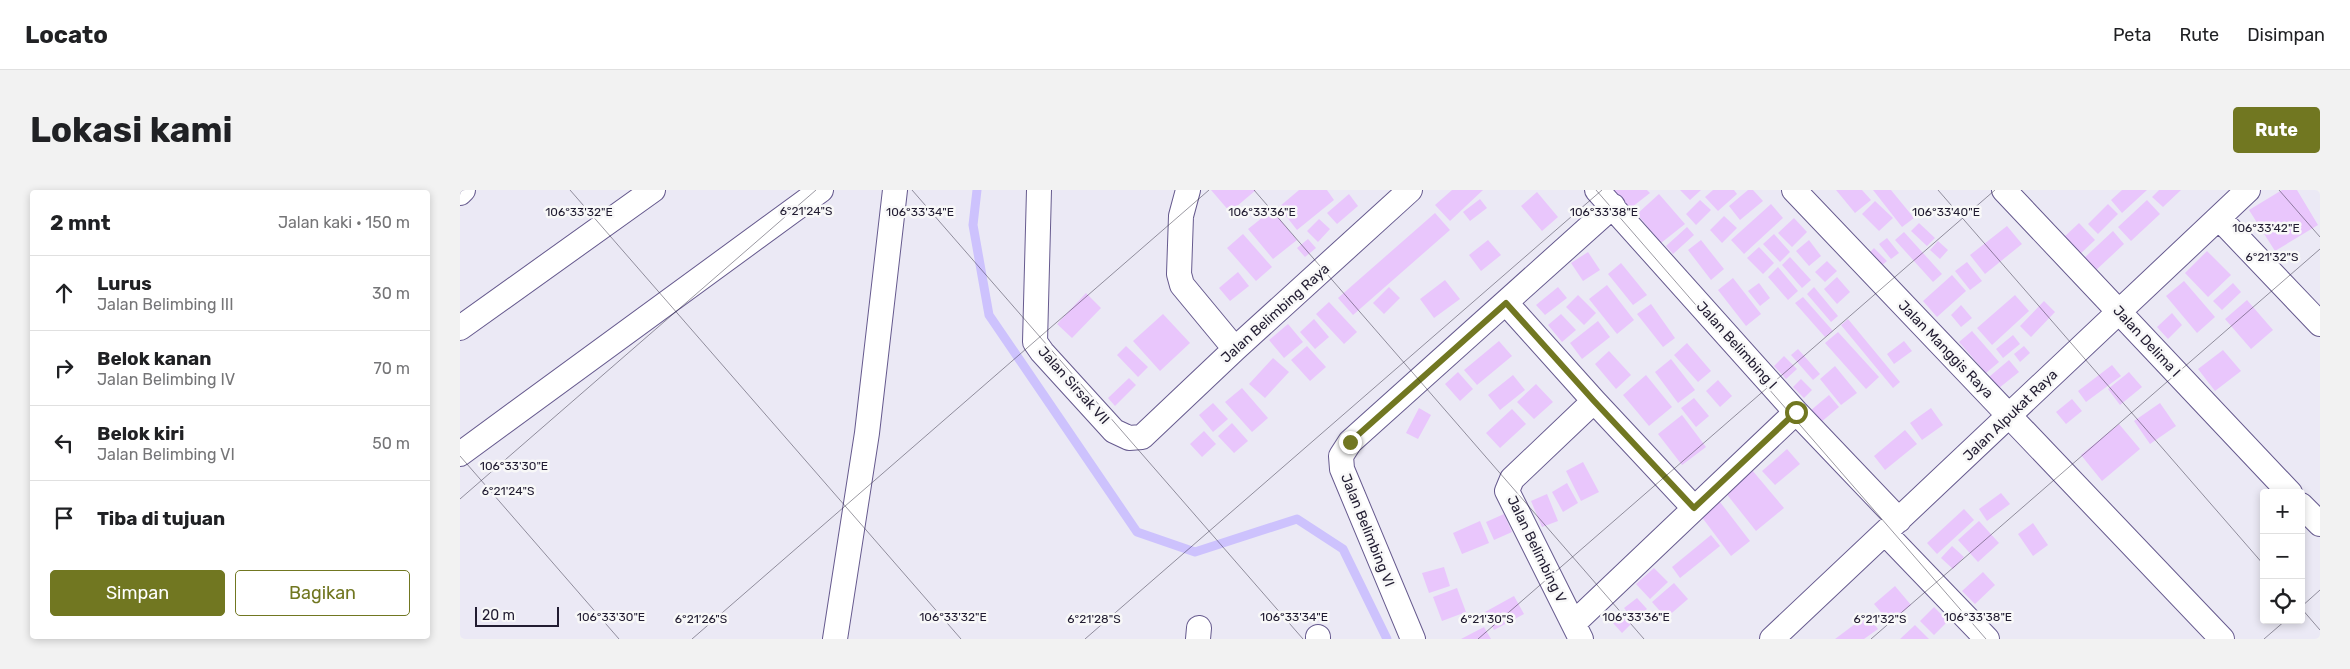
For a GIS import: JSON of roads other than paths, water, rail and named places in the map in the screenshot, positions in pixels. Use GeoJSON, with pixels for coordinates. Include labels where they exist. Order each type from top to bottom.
{"type":"FeatureCollection","features":[{"type":"Feature","properties":{"kind":"street"},"geometry":{"type":"LineString","coordinates":[[460,192],[464,190]]}},
{"type":"Feature","properties":{"kind":"street"},"geometry":{"type":"LineString","coordinates":[[460,328],[654,190]]}},
{"type":"Feature","properties":{"kind":"street"},"geometry":{"type":"LineString","coordinates":[[460,454],[822,190]]}},
{"type":"Feature","properties":{"kind":"street"},"geometry":{"type":"LineString","coordinates":[[835,639],[867,433],[895,190]]}},
{"type":"Feature","properties":{"kind":"street","name":"Jalan Sirsak VII"},"geometry":{"type":"LineString","coordinates":[[1039,190],[1035,342],[1114,430],[1128,438],[1142,437]]}},
{"type":"Feature","properties":{"kind":"street"},"geometry":{"type":"LineString","coordinates":[[1189,190],[1181,216],[1179,274],[1182,284],[1235,349]]}},
{"type":"Feature","properties":{"kind":"street","name":"Jalan Belimbing Raya"},"geometry":{"type":"LineString","coordinates":[[1142,437],[1235,349],[1410,190]]}},
{"type":"Feature","properties":{"kind":"street","name":"Jalan Manggis Raya"},"geometry":{"type":"LineString","coordinates":[[1794,190],[2222,639]]}},
{"type":"Feature","properties":{"kind":"street","name":"Jalan Alpukat Raya"},"geometry":{"type":"LineString","coordinates":[[1786,635],[1892,527],[2248,190]]}},
{"type":"Feature","properties":{"kind":"street","name":"Jalan Delima I"},"geometry":{"type":"LineString","coordinates":[[2014,193],[2119,312],[2286,489]]}},
{"type":"Feature","properties":{"kind":"street","name":"Jalan Belimbing VI"},"geometry":{"type":"LineString","coordinates":[[1413,639],[1342,470],[1341,456],[1350,442],[1506,303],[1605,198]]}},
{"type":"Feature","properties":{"kind":"street","name":"Jalan Belimbing I"},"geometry":{"type":"LineString","coordinates":[[1605,198],[1796,412],[1987,639]]}},
{"type":"Feature","properties":{"kind":"street"},"geometry":{"type":"LineString","coordinates":[[2219,218],[2320,324]]}},
{"type":"Feature","properties":{"kind":"street"},"geometry":{"type":"LineString","coordinates":[[1506,303],[1694,508]]}},
{"type":"Feature","properties":{"kind":"street","name":"Jalan Belimbing V"},"geometry":{"type":"LineString","coordinates":[[1578,631],[1508,492],[1512,479],[1594,401]]}},
{"type":"Feature","properties":{"kind":"street"},"geometry":{"type":"LineString","coordinates":[[1578,631],[1694,508],[1796,412]]}},
{"type":"Feature","properties":{"kind":"street"},"geometry":{"type":"LineString","coordinates":[[2305,508],[2320,524]]}},
{"type":"Feature","properties":{"kind":"waterway"},"geometry":{"type":"LineString","coordinates":[[977,190],[973,225],[989,315],[1137,532],[1195,552],[1297,519],[1343,549],[1387,639]]}}]}
